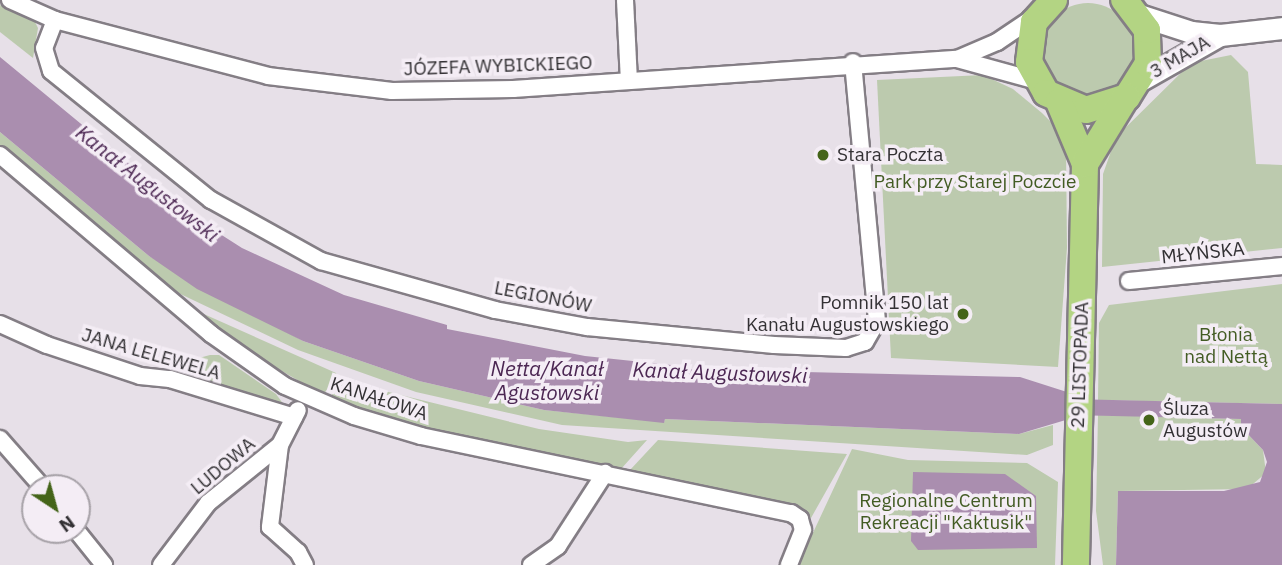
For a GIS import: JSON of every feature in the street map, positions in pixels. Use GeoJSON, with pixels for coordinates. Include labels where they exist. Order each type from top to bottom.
{"type":"FeatureCollection","features":[{"type":"Feature","properties":{"kind":"main road"},"geometry":{"type":"LineString","coordinates":[[1047,7],[1028,42],[1037,81],[1059,102],[1086,110],[1134,88]]}},
{"type":"Feature","properties":{"kind":"main road","name":"29 LISTOPADA"},"geometry":{"type":"LineString","coordinates":[[1085,164],[1134,88],[1150,47],[1132,8]]}},
{"type":"Feature","properties":{"kind":"main road","name":"29 LISTOPADA"},"geometry":{"type":"LineString","coordinates":[[1059,102],[1085,164],[1076,565]]}},
{"type":"Feature","properties":{"kind":"street","name":"JÓZEFA WYBICKIEGO"},"geometry":{"type":"LineString","coordinates":[[10,0],[55,20],[268,76],[392,91],[454,92],[629,81],[853,62],[957,59],[1037,81]]}},
{"type":"Feature","properties":{"kind":"street"},"geometry":{"type":"LineString","coordinates":[[625,0],[629,81]]}},
{"type":"Feature","properties":{"kind":"street","name":"JÓZEFA WYBICKIEGO"},"geometry":{"type":"LineString","coordinates":[[957,59],[997,42],[1047,7]]}},
{"type":"Feature","properties":{"kind":"street","name":"3 MAJA"},"geometry":{"type":"LineString","coordinates":[[1132,8],[1191,32],[1220,35],[1282,28]]}},
{"type":"Feature","properties":{"kind":"street","name":"LEGIONÓW"},"geometry":{"type":"LineString","coordinates":[[55,20],[44,48],[51,71],[211,200],[321,261],[521,315],[678,338],[774,345],[846,348],[865,342],[877,321],[853,62]]}},
{"type":"Feature","properties":{"kind":"street","name":"3 MAJA"},"geometry":{"type":"LineString","coordinates":[[1134,88],[1220,35]]}},
{"type":"Feature","properties":{"kind":"street","name":"KANAŁOWA"},"geometry":{"type":"LineString","coordinates":[[0,155],[237,355],[306,396],[421,436],[791,513],[803,524],[789,565]]}},
{"type":"Feature","properties":{"kind":"street","name":"MŁYŃSKA"},"geometry":{"type":"LineString","coordinates":[[1129,281],[1282,266]]}},
{"type":"Feature","properties":{"kind":"street","name":"JANA LELEWELA"},"geometry":{"type":"LineString","coordinates":[[0,324],[47,345],[139,376],[170,379],[294,417]]}},
{"type":"Feature","properties":{"kind":"street","name":"LUDOWA"},"geometry":{"type":"LineString","coordinates":[[161,565],[208,503],[280,445],[306,396]]}},
{"type":"Feature","properties":{"kind":"street"},"geometry":{"type":"LineString","coordinates":[[0,439],[31,474]]}},
{"type":"Feature","properties":{"kind":"street"},"geometry":{"type":"LineString","coordinates":[[280,445],[270,527],[298,552],[305,565]]}},
{"type":"Feature","properties":{"kind":"street"},"geometry":{"type":"LineString","coordinates":[[531,565],[558,546],[605,473]]}},
{"type":"Feature","properties":{"kind":"street"},"geometry":{"type":"LineString","coordinates":[[87,544],[104,565]]}},
{"type":"Feature","properties":{"kind":"green space"},"geometry":{"type":"Polygon","coordinates":[[[1088,3],[1106,6],[1121,16],[1131,31],[1134,49],[1131,67],[1121,82],[1106,92],[1088,95],[1070,92],[1055,82],[1045,67],[1042,49],[1045,31],[1055,16],[1070,6],[1088,3]]]}},
{"type":"Feature","properties":{"kind":"green space"},"geometry":{"type":"Polygon","coordinates":[[[0,5],[35,22],[38,28],[33,58],[0,32],[0,5]]]}},
{"type":"Feature","properties":{"kind":"green space"},"geometry":{"type":"Polygon","coordinates":[[[1231,55],[1248,72],[1256,164],[1282,165],[1282,248],[1102,267],[1103,174],[1116,137],[1191,63],[1231,55]]]}},
{"type":"Feature","properties":{"kind":"green space","name":"Park przy Starej Poczcie"},"geometry":{"type":"Polygon","coordinates":[[[983,75],[1013,89],[1042,113],[1059,130],[1066,147],[1067,248],[1058,367],[891,358],[877,80],[983,75]]]}},
{"type":"Feature","properties":{"kind":"green space"},"geometry":{"type":"Polygon","coordinates":[[[0,132],[149,256],[303,341],[419,381],[544,410],[664,422],[665,419],[1019,434],[1053,425],[1053,445],[1027,455],[562,425],[416,392],[298,350],[172,290],[0,145],[0,132]]]}},
{"type":"Feature","properties":{"kind":"green space","name":"Błonia nad Nettą"},"geometry":{"type":"Polygon","coordinates":[[[1282,284],[1282,404],[1098,400],[1099,323],[1109,305],[1282,284]]]}},
{"type":"Feature","properties":{"kind":"green space"},"geometry":{"type":"Polygon","coordinates":[[[197,311],[336,373],[337,376],[323,395],[244,349],[197,311]]]}},
{"type":"Feature","properties":{"kind":"green space"},"geometry":{"type":"Polygon","coordinates":[[[219,355],[276,394],[287,409],[190,378],[190,368],[199,358],[219,355]]]}},
{"type":"Feature","properties":{"kind":"green space"},"geometry":{"type":"Polygon","coordinates":[[[346,378],[356,384],[539,429],[628,442],[647,440],[621,469],[424,428],[357,409],[330,397],[346,378]]]}},
{"type":"Feature","properties":{"kind":"green space"},"geometry":{"type":"Polygon","coordinates":[[[1098,415],[1241,419],[1241,427],[1263,450],[1266,473],[1247,489],[1118,491],[1116,565],[1103,565],[1096,511],[1098,415]]]}},
{"type":"Feature","properties":{"kind":"green space"},"geometry":{"type":"Polygon","coordinates":[[[658,440],[847,454],[811,518],[795,504],[630,470],[658,440]]]}},
{"type":"Feature","properties":{"kind":"green space","name":"Regionalne Centrum Rekreacji \"Kaktusik\""},"geometry":{"type":"Polygon","coordinates":[[[852,449],[908,460],[1027,463],[1058,482],[1055,565],[798,565],[852,449]]]}},
{"type":"Feature","properties":{"kind":"water","name":"Netta/Kanał Agustowski"},"geometry":{"type":"Polygon","coordinates":[[[0,57],[195,218],[242,248],[344,295],[447,325],[447,329],[585,356],[671,365],[671,369],[1020,377],[1070,393],[1070,399],[1282,404],[1282,565],[1116,565],[1118,491],[1224,491],[1260,482],[1267,462],[1263,450],[1241,427],[1241,419],[1070,415],[1069,419],[1019,434],[665,419],[664,423],[544,410],[419,381],[303,341],[197,289],[149,256],[0,132],[0,57]]]}},
{"type":"Feature","properties":{"kind":"water"},"geometry":{"type":"Polygon","coordinates":[[[913,472],[1005,474],[1036,496],[1037,548],[918,550],[911,541],[913,472]]]}},
{"type":"Feature","properties":{"kind":"place","name":"Stara Poczta"},"geometry":{"type":"Point","coordinates":[823,155]}},
{"type":"Feature","properties":{"kind":"place","name":"Pomnik 150 lat Kanału Augustowskiego"},"geometry":{"type":"Point","coordinates":[963,314]}},
{"type":"Feature","properties":{"kind":"place","name":"Śluza Augustów"},"geometry":{"type":"Point","coordinates":[1149,420]}},
{"type":"Feature","properties":{"kind":"water label","name":"Kanał Augustowski"},"geometry":{"type":"Point","coordinates":[148,183]}},
{"type":"Feature","properties":{"kind":"water label","name":"Kanał Augustowski"},"geometry":{"type":"Point","coordinates":[720,372]}}]}
